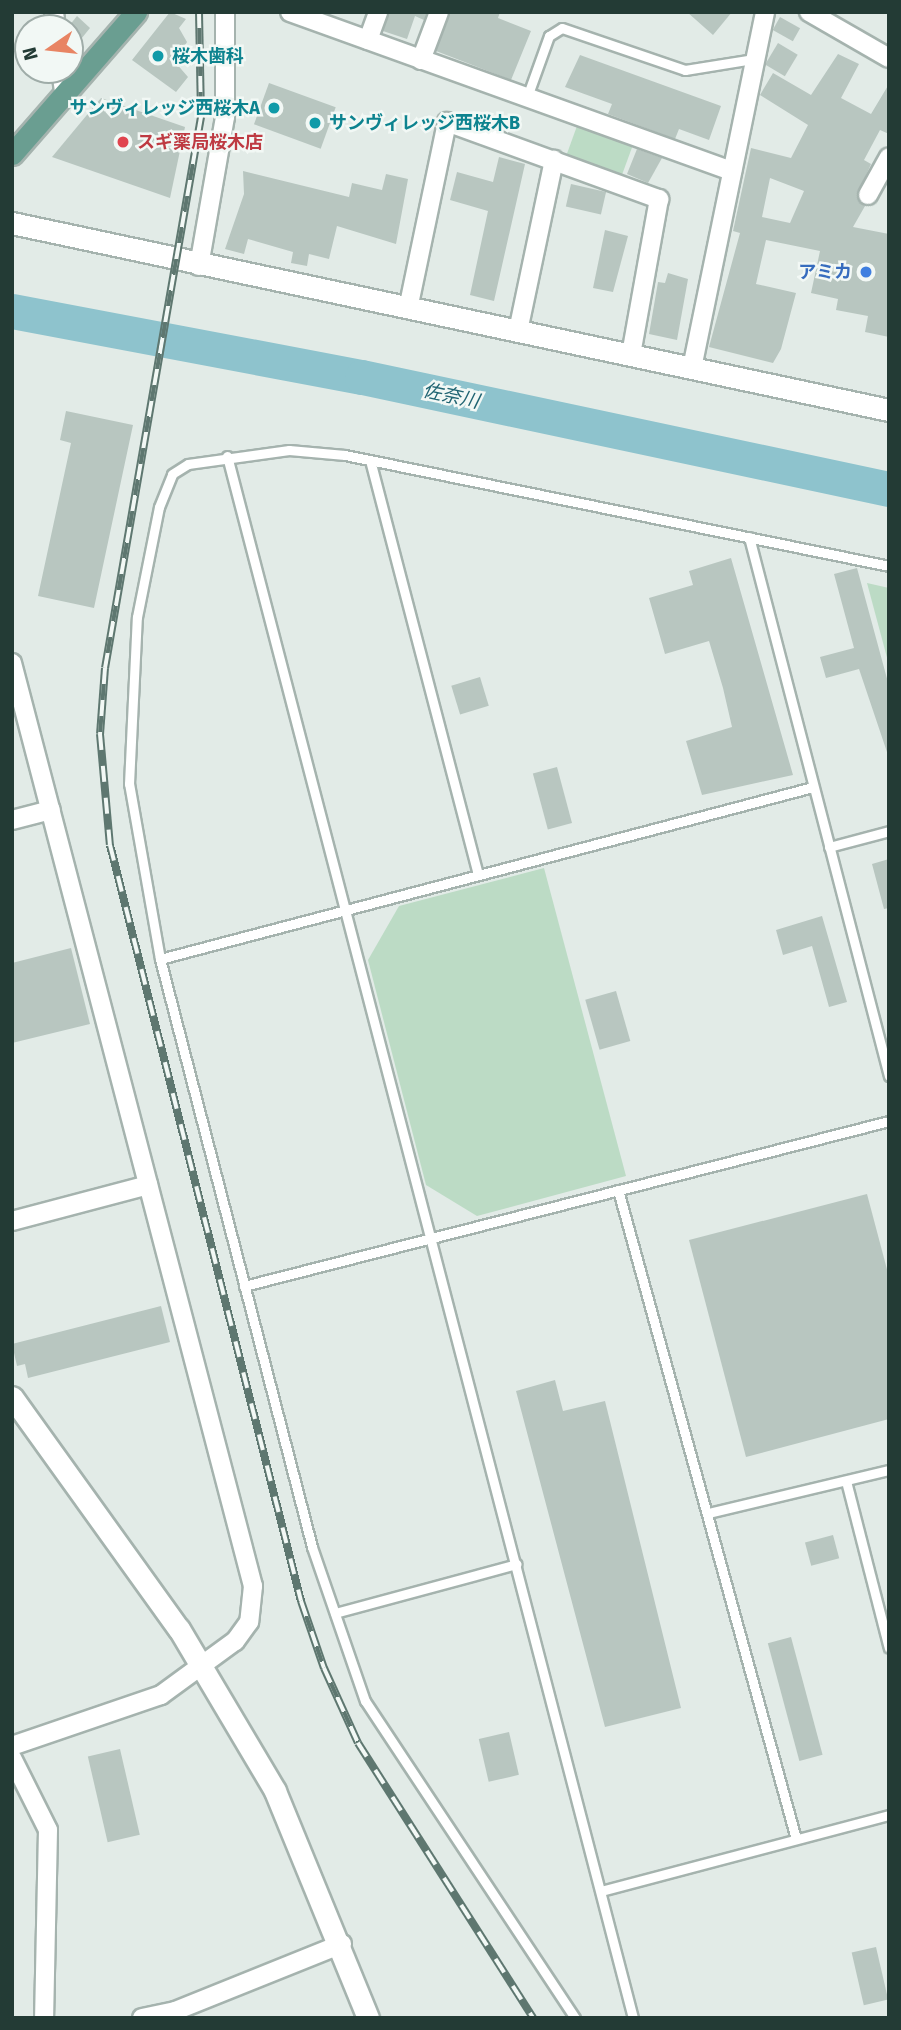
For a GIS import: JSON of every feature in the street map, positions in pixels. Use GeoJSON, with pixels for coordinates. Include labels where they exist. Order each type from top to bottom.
{"type":"FeatureCollection","features":[{"type":"Feature","properties":{"kind":"main road"},"geometry":{"type":"LineString","coordinates":[[12,154],[65,98],[136,12]]}},
{"type":"Feature","properties":{"kind":"street"},"geometry":{"type":"LineString","coordinates":[[199,265],[225,117],[225,12]]}},
{"type":"Feature","properties":{"kind":"street"},"geometry":{"type":"LineString","coordinates":[[290,12],[732,171]]}},
{"type":"Feature","properties":{"kind":"street"},"geometry":{"type":"LineString","coordinates":[[368,40],[378,12]]}},
{"type":"Feature","properties":{"kind":"street"},"geometry":{"type":"LineString","coordinates":[[421,60],[439,12]]}},
{"type":"Feature","properties":{"kind":"street"},"geometry":{"type":"LineString","coordinates":[[692,368],[765,12]]}},
{"type":"Feature","properties":{"kind":"street"},"geometry":{"type":"LineString","coordinates":[[809,12],[889,58]]}},
{"type":"Feature","properties":{"kind":"street"},"geometry":{"type":"LineString","coordinates":[[63,84],[65,98]]}},
{"type":"Feature","properties":{"kind":"street"},"geometry":{"type":"LineString","coordinates":[[408,309],[447,122],[659,199],[631,355]]}},
{"type":"Feature","properties":{"kind":"street"},"geometry":{"type":"LineString","coordinates":[[868,195],[889,157]]}},
{"type":"Feature","properties":{"kind":"street"},"geometry":{"type":"LineString","coordinates":[[518,331],[554,160]]}},
{"type":"Feature","properties":{"kind":"street"},"geometry":{"type":"LineString","coordinates":[[12,223],[889,410]]}},
{"type":"Feature","properties":{"kind":"street"},"geometry":{"type":"LineString","coordinates":[[12,663],[16,694],[51,810],[253,1586],[249,1622],[203,1667],[161,1695],[12,1746]]}},
{"type":"Feature","properties":{"kind":"street"},"geometry":{"type":"LineString","coordinates":[[12,820],[51,810]]}},
{"type":"Feature","properties":{"kind":"street"},"geometry":{"type":"LineString","coordinates":[[12,1221],[148,1185]]}},
{"type":"Feature","properties":{"kind":"street"},"geometry":{"type":"LineString","coordinates":[[12,1396],[203,1667],[275,1791],[342,1944],[368,2018]]}},
{"type":"Feature","properties":{"kind":"street"},"geometry":{"type":"LineString","coordinates":[[12,1758],[48,1830],[44,2018]]}},
{"type":"Feature","properties":{"kind":"street"},"geometry":{"type":"LineString","coordinates":[[142,2018],[175,2011],[342,1944]]}},
{"type":"Feature","properties":{"kind":"lane"},"geometry":{"type":"LineString","coordinates":[[527,97],[549,36],[562,28],[685,70],[754,59]]}},
{"type":"Feature","properties":{"kind":"lane"},"geometry":{"type":"LineString","coordinates":[[575,2018],[365,1700],[335,1613],[244,1286],[160,959],[129,784],[137,617],[173,474],[227,456],[289,450],[370,460],[889,566]]}},
{"type":"Feature","properties":{"kind":"lane"},"geometry":{"type":"LineString","coordinates":[[227,456],[633,2018]]}},
{"type":"Feature","properties":{"kind":"lane"},"geometry":{"type":"LineString","coordinates":[[370,460],[478,874]]}},
{"type":"Feature","properties":{"kind":"lane"},"geometry":{"type":"LineString","coordinates":[[748,537],[889,1076]]}},
{"type":"Feature","properties":{"kind":"lane"},"geometry":{"type":"LineString","coordinates":[[160,959],[813,787]]}},
{"type":"Feature","properties":{"kind":"lane"},"geometry":{"type":"LineString","coordinates":[[829,847],[889,831]]}},
{"type":"Feature","properties":{"kind":"lane"},"geometry":{"type":"LineString","coordinates":[[244,1286],[889,1121]]}},
{"type":"Feature","properties":{"kind":"lane"},"geometry":{"type":"LineString","coordinates":[[618,1190],[796,1839]]}},
{"type":"Feature","properties":{"kind":"lane"},"geometry":{"type":"LineString","coordinates":[[708,1513],[889,1470]]}},
{"type":"Feature","properties":{"kind":"lane"},"geometry":{"type":"LineString","coordinates":[[846,1481],[889,1648]]}},
{"type":"Feature","properties":{"kind":"lane"},"geometry":{"type":"LineString","coordinates":[[335,1613],[517,1564]]}},
{"type":"Feature","properties":{"kind":"lane"},"geometry":{"type":"LineString","coordinates":[[601,1891],[889,1815]]}},
{"type":"Feature","properties":{"kind":"green space"},"geometry":{"type":"Polygon","coordinates":[[[577,126],[632,146],[622,175],[566,155],[577,126]]]}},
{"type":"Feature","properties":{"kind":"green space"},"geometry":{"type":"Polygon","coordinates":[[[867,583],[889,588],[889,665],[867,583]]]}},
{"type":"Feature","properties":{"kind":"green space"},"geometry":{"type":"Polygon","coordinates":[[[544,868],[626,1176],[477,1216],[426,1185],[368,960],[399,906],[544,868]]]}},
{"type":"Feature","properties":{"kind":"building","name":"桜木歯科"},"geometry":{"type":"Polygon","coordinates":[[[170,12],[186,19],[179,28],[187,42],[175,62],[188,77],[176,92],[132,60],[170,12]]]}},
{"type":"Feature","properties":{"kind":"building"},"geometry":{"type":"Polygon","coordinates":[[[389,12],[427,12],[424,20],[415,16],[407,39],[383,31],[389,12]]]}},
{"type":"Feature","properties":{"kind":"building"},"geometry":{"type":"Polygon","coordinates":[[[450,12],[500,12],[498,18],[531,31],[511,80],[436,51],[450,12]]]}},
{"type":"Feature","properties":{"kind":"building"},"geometry":{"type":"Polygon","coordinates":[[[687,12],[732,12],[713,35],[687,12]]]}},
{"type":"Feature","properties":{"kind":"building"},"geometry":{"type":"Polygon","coordinates":[[[780,17],[800,28],[793,41],[773,30],[780,17]]]}},
{"type":"Feature","properties":{"kind":"building"},"geometry":{"type":"Polygon","coordinates":[[[84,22],[90,28],[84,35],[84,22]]]}},
{"type":"Feature","properties":{"kind":"building"},"geometry":{"type":"Polygon","coordinates":[[[778,43],[798,55],[785,76],[765,64],[778,43]]]}},
{"type":"Feature","properties":{"kind":"building"},"geometry":{"type":"Polygon","coordinates":[[[838,54],[859,64],[841,98],[871,114],[889,84],[889,134],[880,130],[864,160],[871,164],[857,196],[865,206],[853,227],[889,234],[889,337],[865,332],[868,316],[836,310],[838,299],[811,293],[820,251],[766,240],[756,284],[796,293],[781,349],[773,363],[709,347],[740,233],[733,231],[751,148],[791,158],[808,125],[760,95],[773,73],[811,95],[838,54]],[[770,178],[762,217],[790,223],[804,191],[770,178]]]}},
{"type":"Feature","properties":{"kind":"building"},"geometry":{"type":"Polygon","coordinates":[[[580,55],[721,106],[709,140],[679,129],[675,139],[608,114],[612,104],[565,87],[580,55]]]}},
{"type":"Feature","properties":{"kind":"building"},"geometry":{"type":"Polygon","coordinates":[[[269,83],[336,107],[321,149],[254,124],[269,83]]]}},
{"type":"Feature","properties":{"kind":"building","name":"スギ薬局桜木店"},"geometry":{"type":"Polygon","coordinates":[[[101,98],[185,127],[170,198],[52,157],[101,98]]]}},
{"type":"Feature","properties":{"kind":"building"},"geometry":{"type":"Polygon","coordinates":[[[637,149],[662,158],[648,183],[627,174],[637,149]]]}},
{"type":"Feature","properties":{"kind":"building"},"geometry":{"type":"Polygon","coordinates":[[[499,157],[525,164],[494,301],[470,295],[488,211],[450,200],[457,172],[493,182],[499,157]]]}},
{"type":"Feature","properties":{"kind":"building"},"geometry":{"type":"Polygon","coordinates":[[[243,171],[349,197],[352,183],[382,190],[386,174],[408,179],[396,244],[337,226],[329,259],[309,254],[307,266],[291,263],[293,252],[248,239],[244,254],[225,249],[244,194],[243,171]]]}},
{"type":"Feature","properties":{"kind":"building"},"geometry":{"type":"Polygon","coordinates":[[[571,184],[606,192],[601,215],[566,206],[571,184]]]}},
{"type":"Feature","properties":{"kind":"building"},"geometry":{"type":"Polygon","coordinates":[[[605,230],[628,236],[613,292],[593,288],[605,230]]]}},
{"type":"Feature","properties":{"kind":"building"},"geometry":{"type":"Polygon","coordinates":[[[668,273],[688,279],[677,340],[649,334],[658,282],[665,283],[668,273]]]}},
{"type":"Feature","properties":{"kind":"building"},"geometry":{"type":"Polygon","coordinates":[[[66,411],[133,425],[94,608],[38,596],[71,443],[60,440],[66,411]]]}},
{"type":"Feature","properties":{"kind":"building"},"geometry":{"type":"Polygon","coordinates":[[[731,558],[793,775],[702,795],[686,741],[732,727],[723,688],[709,641],[665,654],[649,598],[693,585],[689,571],[731,558]]]}},
{"type":"Feature","properties":{"kind":"building"},"geometry":{"type":"Polygon","coordinates":[[[857,568],[889,686],[889,758],[859,669],[826,678],[820,657],[854,648],[834,574],[857,568]]]}},
{"type":"Feature","properties":{"kind":"building"},"geometry":{"type":"Polygon","coordinates":[[[480,677],[489,706],[460,714],[451,686],[480,677]]]}},
{"type":"Feature","properties":{"kind":"building"},"geometry":{"type":"Polygon","coordinates":[[[557,767],[572,823],[548,829],[533,773],[557,767]]]}},
{"type":"Feature","properties":{"kind":"building"},"geometry":{"type":"Polygon","coordinates":[[[889,859],[889,908],[884,909],[872,864],[889,859]]]}},
{"type":"Feature","properties":{"kind":"building"},"geometry":{"type":"Polygon","coordinates":[[[822,916],[847,1002],[829,1007],[812,946],[783,955],[776,930],[822,916]]]}},
{"type":"Feature","properties":{"kind":"building"},"geometry":{"type":"Polygon","coordinates":[[[71,948],[90,1024],[12,1043],[12,963],[71,948]]]}},
{"type":"Feature","properties":{"kind":"building"},"geometry":{"type":"Polygon","coordinates":[[[616,991],[630,1041],[600,1050],[585,1000],[616,991]]]}},
{"type":"Feature","properties":{"kind":"building"},"geometry":{"type":"Polygon","coordinates":[[[867,1194],[889,1277],[889,1419],[746,1457],[689,1240],[867,1194]]]}},
{"type":"Feature","properties":{"kind":"building"},"geometry":{"type":"Polygon","coordinates":[[[161,1306],[170,1342],[28,1378],[25,1364],[17,1366],[12,1344],[161,1306]]]}},
{"type":"Feature","properties":{"kind":"building"},"geometry":{"type":"Polygon","coordinates":[[[555,1380],[563,1411],[605,1401],[681,1708],[605,1727],[516,1391],[555,1380]]]}},
{"type":"Feature","properties":{"kind":"building"},"geometry":{"type":"Polygon","coordinates":[[[833,1535],[839,1558],[811,1566],[805,1543],[833,1535]]]}},
{"type":"Feature","properties":{"kind":"building"},"geometry":{"type":"Polygon","coordinates":[[[791,1637],[823,1755],[799,1761],[768,1643],[791,1637]]]}},
{"type":"Feature","properties":{"kind":"building"},"geometry":{"type":"Polygon","coordinates":[[[509,1732],[519,1775],[489,1782],[479,1739],[509,1732]]]}},
{"type":"Feature","properties":{"kind":"building"},"geometry":{"type":"Polygon","coordinates":[[[120,1749],[140,1835],[108,1842],[88,1756],[120,1749]]]}},
{"type":"Feature","properties":{"kind":"building"},"geometry":{"type":"Polygon","coordinates":[[[876,1947],[888,2000],[864,2005],[852,1953],[876,1947]]]}},
{"type":"Feature","properties":{"kind":"waterway","name":"佐奈川"},"geometry":{"type":"LineString","coordinates":[[12,311],[362,377],[889,489]]}},
{"type":"Feature","properties":{"kind":"railway"},"geometry":{"type":"LineString","coordinates":[[199,12],[201,117],[105,668],[100,734],[110,845],[301,1601],[324,1668],[358,1743],[533,2018]]}},
{"type":"Feature","properties":{"kind":"place","name":"桜木歯科"},"geometry":{"type":"Point","coordinates":[158,56]}},
{"type":"Feature","properties":{"kind":"place","name":"サンヴィレッジ西桜木A"},"geometry":{"type":"Point","coordinates":[274,108]}},
{"type":"Feature","properties":{"kind":"place","name":"サンヴィレッジ西桜木B"},"geometry":{"type":"Point","coordinates":[315,123]}},
{"type":"Feature","properties":{"kind":"place","name":"スギ薬局桜木店"},"geometry":{"type":"Point","coordinates":[123,142]}},
{"type":"Feature","properties":{"kind":"place","name":"アミカ"},"geometry":{"type":"Point","coordinates":[866,272]}}]}
